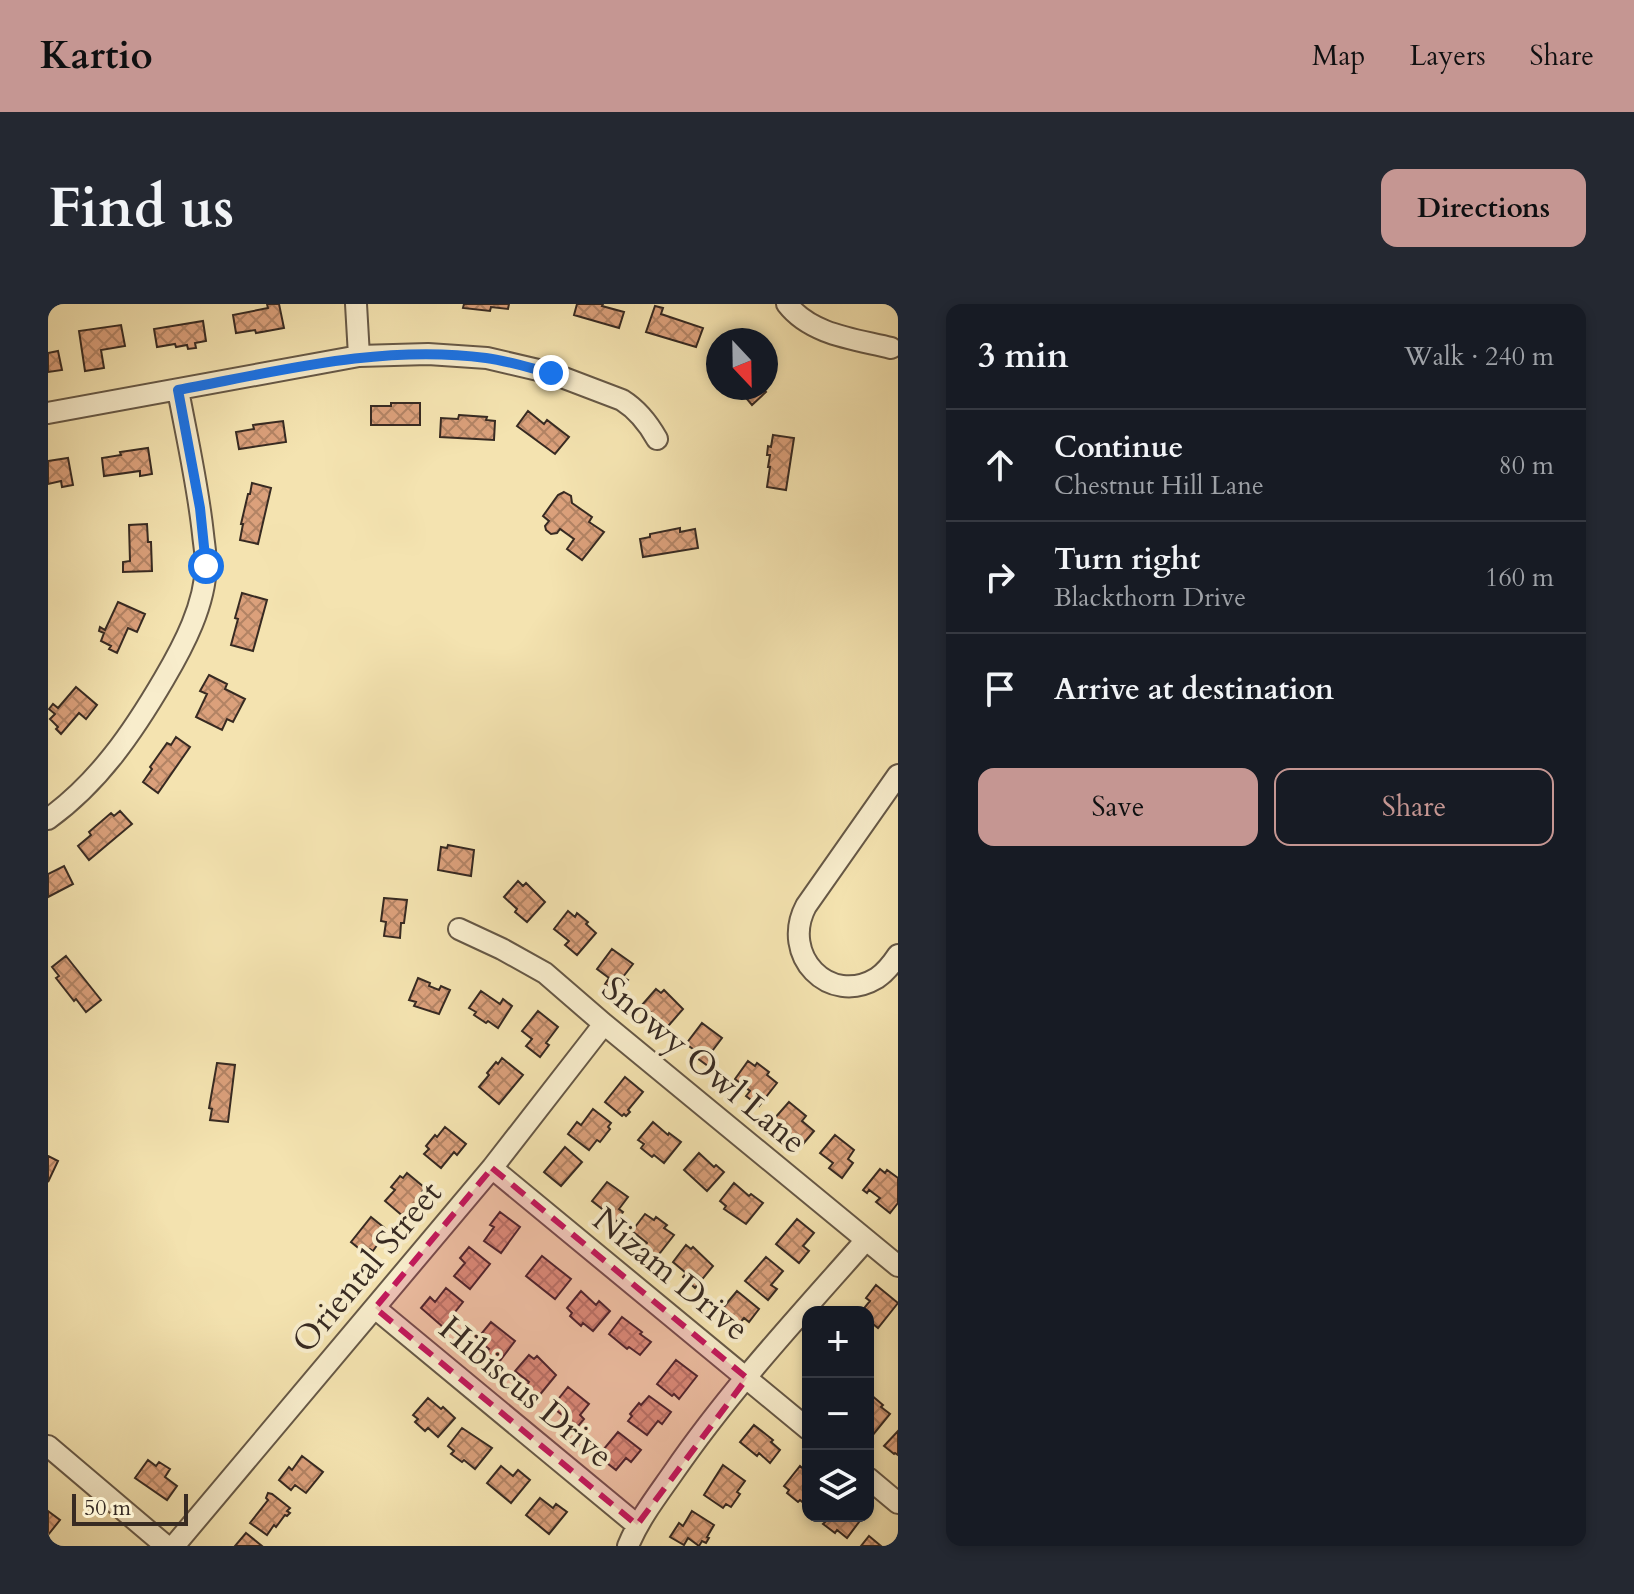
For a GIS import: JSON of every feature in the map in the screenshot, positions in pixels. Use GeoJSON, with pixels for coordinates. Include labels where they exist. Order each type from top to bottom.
{"type":"FeatureCollection","features":[{"type":"Feature","properties":{"kind":"street"},"geometry":{"type":"LineString","coordinates":[[356,304],[359,356]]}},
{"type":"Feature","properties":{"kind":"street"},"geometry":{"type":"LineString","coordinates":[[787,304],[797,316],[828,332],[891,348]]}},
{"type":"Feature","properties":{"kind":"street"},"geometry":{"type":"LineString","coordinates":[[48,413],[359,356],[428,354],[487,358],[551,373],[622,400],[648,422],[657,439]]}},
{"type":"Feature","properties":{"kind":"street"},"geometry":{"type":"LineString","coordinates":[[48,819],[78,795],[109,763],[138,724],[180,651],[199,607],[206,566],[200,508],[178,390]]}},
{"type":"Feature","properties":{"kind":"street"},"geometry":{"type":"LineString","coordinates":[[898,775],[806,906],[798,937],[801,952],[809,966],[835,984],[859,985],[874,980],[887,970],[898,955]]}},
{"type":"Feature","properties":{"kind":"street","name":"Snowy Owl Lane"},"geometry":{"type":"LineString","coordinates":[[459,929],[545,973],[898,1266]]}},
{"type":"Feature","properties":{"kind":"street","name":"Oriental Street"},"geometry":{"type":"LineString","coordinates":[[174,1546],[492,1168],[604,1024]]}},
{"type":"Feature","properties":{"kind":"street","name":"Nizam Drive"},"geometry":{"type":"LineString","coordinates":[[492,1168],[802,1424]]}},
{"type":"Feature","properties":{"kind":"street"},"geometry":{"type":"LineString","coordinates":[[628,1546],[637,1525],[688,1451],[866,1240]]}},
{"type":"Feature","properties":{"kind":"street","name":"Hibiscus Drive"},"geometry":{"type":"LineString","coordinates":[[375,1308],[637,1525]]}},
{"type":"Feature","properties":{"kind":"street"},"geometry":{"type":"LineString","coordinates":[[48,1446],[166,1546]]}},
{"type":"Feature","properties":{"kind":"street"},"geometry":{"type":"LineString","coordinates":[[874,1483],[898,1503]]}},
{"type":"Feature","properties":{"kind":"highlighted area"},"geometry":{"type":"Polygon","coordinates":[[[492,1168],[747,1378],[637,1525],[375,1308],[492,1168]]]}},
{"type":"Feature","properties":{"kind":"building"},"geometry":{"type":"Polygon","coordinates":[[[267,304],[279,304],[284,328],[236,333],[233,315],[268,308],[267,304]]]}},
{"type":"Feature","properties":{"kind":"building"},"geometry":{"type":"Polygon","coordinates":[[[464,304],[509,304],[508,309],[491,307],[490,311],[463,308],[464,304]]]}},
{"type":"Feature","properties":{"kind":"building"},"geometry":{"type":"Polygon","coordinates":[[[577,304],[603,304],[624,312],[619,328],[574,315],[577,304]]]}},
{"type":"Feature","properties":{"kind":"building"},"geometry":{"type":"Polygon","coordinates":[[[655,306],[663,308],[661,314],[703,328],[696,347],[646,332],[655,306]]]}},
{"type":"Feature","properties":{"kind":"building"},"geometry":{"type":"Polygon","coordinates":[[[203,321],[206,341],[195,343],[196,348],[188,349],[187,345],[176,347],[175,344],[157,347],[154,329],[203,321]]]}},
{"type":"Feature","properties":{"kind":"building"},"geometry":{"type":"Polygon","coordinates":[[[121,325],[125,346],[101,350],[104,368],[85,371],[79,331],[121,325]]]}},
{"type":"Feature","properties":{"kind":"building"},"geometry":{"type":"Polygon","coordinates":[[[58,351],[62,370],[48,372],[48,353],[58,351]]]}},
{"type":"Feature","properties":{"kind":"building"},"geometry":{"type":"Polygon","coordinates":[[[391,403],[420,403],[420,425],[371,425],[371,406],[391,406],[391,403]]]}},
{"type":"Feature","properties":{"kind":"building"},"geometry":{"type":"Polygon","coordinates":[[[528,411],[544,424],[547,420],[569,437],[555,454],[517,426],[528,411]]]}},
{"type":"Feature","properties":{"kind":"building"},"geometry":{"type":"Polygon","coordinates":[[[459,415],[487,417],[486,420],[495,421],[494,440],[440,437],[441,418],[458,419],[459,415]]]}},
{"type":"Feature","properties":{"kind":"building"},"geometry":{"type":"Polygon","coordinates":[[[283,421],[286,442],[239,449],[236,432],[254,429],[253,425],[283,421]]]}},
{"type":"Feature","properties":{"kind":"building"},"geometry":{"type":"Polygon","coordinates":[[[773,435],[794,438],[786,490],[767,487],[770,467],[768,446],[771,447],[773,435]]]}},
{"type":"Feature","properties":{"kind":"building"},"geometry":{"type":"Polygon","coordinates":[[[148,448],[152,474],[140,476],[140,471],[104,476],[102,458],[148,448]]]}},
{"type":"Feature","properties":{"kind":"building"},"geometry":{"type":"Polygon","coordinates":[[[68,458],[73,485],[62,487],[61,481],[48,484],[48,461],[68,458]]]}},
{"type":"Feature","properties":{"kind":"building"},"geometry":{"type":"Polygon","coordinates":[[[252,483],[271,488],[258,544],[240,540],[252,483]]]}},
{"type":"Feature","properties":{"kind":"building"},"geometry":{"type":"Polygon","coordinates":[[[564,492],[571,496],[572,503],[592,517],[589,522],[604,532],[582,560],[567,549],[574,539],[560,529],[551,534],[546,530],[549,521],[543,516],[558,495],[564,492]]]}},
{"type":"Feature","properties":{"kind":"building"},"geometry":{"type":"Polygon","coordinates":[[[147,524],[152,571],[123,572],[123,562],[130,561],[129,525],[147,524]]]}},
{"type":"Feature","properties":{"kind":"building"},"geometry":{"type":"Polygon","coordinates":[[[680,528],[680,532],[695,529],[698,548],[643,557],[640,539],[680,528]]]}},
{"type":"Feature","properties":{"kind":"building"},"geometry":{"type":"Polygon","coordinates":[[[242,593],[267,600],[253,651],[231,645],[242,593]]]}},
{"type":"Feature","properties":{"kind":"building"},"geometry":{"type":"Polygon","coordinates":[[[118,602],[145,614],[137,632],[128,628],[117,653],[101,641],[104,633],[99,631],[100,627],[105,630],[118,602]]]}},
{"type":"Feature","properties":{"kind":"building"},"geometry":{"type":"Polygon","coordinates":[[[209,675],[227,684],[225,689],[245,699],[233,722],[227,719],[222,730],[196,717],[207,694],[200,691],[209,675]]]}},
{"type":"Feature","properties":{"kind":"building"},"geometry":{"type":"Polygon","coordinates":[[[76,687],[97,705],[86,719],[79,713],[61,734],[50,719],[55,714],[49,709],[53,704],[58,708],[76,687]]]}},
{"type":"Feature","properties":{"kind":"building"},"geometry":{"type":"Polygon","coordinates":[[[176,737],[190,747],[158,793],[143,782],[167,743],[171,745],[176,737]]]}},
{"type":"Feature","properties":{"kind":"building"},"geometry":{"type":"Polygon","coordinates":[[[120,811],[132,824],[89,860],[78,846],[111,813],[114,816],[120,811]]]}},
{"type":"Feature","properties":{"kind":"building"},"geometry":{"type":"Polygon","coordinates":[[[448,845],[474,850],[471,876],[438,870],[441,847],[447,848],[448,845]]]}},
{"type":"Feature","properties":{"kind":"building"},"geometry":{"type":"Polygon","coordinates":[[[64,866],[73,884],[48,897],[48,874],[64,866]]]}},
{"type":"Feature","properties":{"kind":"building"},"geometry":{"type":"Polygon","coordinates":[[[518,881],[523,886],[526,883],[545,902],[527,922],[504,897],[518,881]]]}},
{"type":"Feature","properties":{"kind":"building"},"geometry":{"type":"Polygon","coordinates":[[[384,898],[407,900],[400,938],[384,936],[386,922],[381,921],[384,898]]]}},
{"type":"Feature","properties":{"kind":"building"},"geometry":{"type":"Polygon","coordinates":[[[568,911],[575,917],[577,913],[596,933],[577,955],[565,945],[569,941],[554,929],[568,911]]]}},
{"type":"Feature","properties":{"kind":"building"},"geometry":{"type":"Polygon","coordinates":[[[612,949],[633,964],[623,977],[628,980],[618,994],[605,984],[609,978],[597,969],[612,949]]]}},
{"type":"Feature","properties":{"kind":"building"},"geometry":{"type":"Polygon","coordinates":[[[66,956],[101,1000],[86,1012],[56,978],[59,976],[52,967],[66,956]]]}},
{"type":"Feature","properties":{"kind":"building"},"geometry":{"type":"Polygon","coordinates":[[[418,978],[439,990],[441,986],[450,990],[439,1014],[414,1006],[416,1002],[409,1000],[418,978]]]}},
{"type":"Feature","properties":{"kind":"building"},"geometry":{"type":"Polygon","coordinates":[[[656,989],[661,993],[664,990],[683,1009],[663,1032],[652,1022],[656,1017],[642,1005],[656,989]]]}},
{"type":"Feature","properties":{"kind":"building"},"geometry":{"type":"Polygon","coordinates":[[[481,991],[500,1004],[503,999],[512,1006],[498,1028],[474,1015],[476,1012],[469,1008],[481,991]]]}},
{"type":"Feature","properties":{"kind":"building"},"geometry":{"type":"Polygon","coordinates":[[[538,1011],[558,1027],[540,1057],[526,1046],[532,1039],[522,1031],[538,1011]]]}},
{"type":"Feature","properties":{"kind":"building"},"geometry":{"type":"Polygon","coordinates":[[[702,1023],[722,1038],[710,1054],[714,1057],[708,1066],[697,1058],[700,1054],[686,1044],[702,1023]]]}},
{"type":"Feature","properties":{"kind":"building"},"geometry":{"type":"Polygon","coordinates":[[[502,1058],[523,1075],[499,1104],[479,1087],[489,1075],[487,1073],[502,1058]]]}},
{"type":"Feature","properties":{"kind":"building"},"geometry":{"type":"Polygon","coordinates":[[[748,1061],[755,1066],[757,1063],[769,1072],[767,1075],[777,1083],[759,1106],[746,1096],[750,1091],[735,1079],[748,1061]]]}},
{"type":"Feature","properties":{"kind":"building"},"geometry":{"type":"Polygon","coordinates":[[[217,1063],[235,1065],[228,1122],[210,1120],[212,1109],[209,1108],[217,1063]]]}},
{"type":"Feature","properties":{"kind":"building"},"geometry":{"type":"Polygon","coordinates":[[[625,1077],[643,1092],[628,1110],[630,1112],[622,1116],[605,1102],[625,1077]]]}},
{"type":"Feature","properties":{"kind":"building"},"geometry":{"type":"Polygon","coordinates":[[[789,1102],[806,1116],[802,1121],[814,1131],[803,1144],[774,1119],[789,1102]]]}},
{"type":"Feature","properties":{"kind":"building"},"geometry":{"type":"Polygon","coordinates":[[[593,1109],[611,1123],[600,1142],[597,1140],[589,1150],[568,1134],[577,1122],[581,1125],[593,1109]]]}},
{"type":"Feature","properties":{"kind":"building"},"geometry":{"type":"Polygon","coordinates":[[[653,1122],[681,1142],[664,1163],[641,1148],[644,1144],[638,1140],[653,1122]]]}},
{"type":"Feature","properties":{"kind":"building"},"geometry":{"type":"Polygon","coordinates":[[[445,1127],[466,1144],[457,1155],[454,1152],[441,1168],[424,1154],[429,1149],[426,1146],[445,1127]]]}},
{"type":"Feature","properties":{"kind":"building"},"geometry":{"type":"Polygon","coordinates":[[[835,1135],[854,1150],[848,1159],[853,1163],[842,1178],[829,1168],[833,1163],[820,1153],[835,1135]]]}},
{"type":"Feature","properties":{"kind":"building"},"geometry":{"type":"Polygon","coordinates":[[[565,1147],[582,1162],[561,1186],[544,1172],[565,1147]]]}},
{"type":"Feature","properties":{"kind":"building"},"geometry":{"type":"Polygon","coordinates":[[[699,1153],[724,1172],[707,1191],[684,1170],[699,1153]]]}},
{"type":"Feature","properties":{"kind":"building"},"geometry":{"type":"Polygon","coordinates":[[[48,1156],[58,1161],[48,1182],[48,1156]]]}},
{"type":"Feature","properties":{"kind":"building"},"geometry":{"type":"Polygon","coordinates":[[[880,1169],[898,1178],[898,1203],[890,1213],[876,1202],[880,1198],[869,1190],[867,1193],[863,1190],[880,1169]]]}},
{"type":"Feature","properties":{"kind":"building"},"geometry":{"type":"Polygon","coordinates":[[[407,1173],[425,1188],[418,1197],[423,1200],[404,1217],[385,1201],[395,1190],[391,1187],[407,1173]]]}},
{"type":"Feature","properties":{"kind":"building"},"geometry":{"type":"Polygon","coordinates":[[[607,1182],[628,1197],[619,1209],[623,1212],[613,1226],[602,1217],[606,1212],[592,1201],[607,1182]]]}},
{"type":"Feature","properties":{"kind":"building"},"geometry":{"type":"Polygon","coordinates":[[[734,1183],[763,1203],[746,1224],[724,1209],[726,1206],[720,1201],[734,1183]]]}},
{"type":"Feature","properties":{"kind":"building"},"geometry":{"type":"Polygon","coordinates":[[[500,1212],[520,1227],[501,1253],[484,1241],[494,1227],[490,1225],[500,1212]]]}},
{"type":"Feature","properties":{"kind":"building"},"geometry":{"type":"Polygon","coordinates":[[[645,1214],[654,1220],[656,1217],[674,1235],[656,1258],[644,1248],[647,1243],[632,1231],[645,1214]]]}},
{"type":"Feature","properties":{"kind":"building"},"geometry":{"type":"Polygon","coordinates":[[[371,1217],[392,1234],[384,1244],[380,1241],[373,1251],[370,1249],[366,1254],[351,1242],[371,1217]]]}},
{"type":"Feature","properties":{"kind":"building"},"geometry":{"type":"Polygon","coordinates":[[[797,1219],[814,1233],[803,1246],[809,1251],[799,1263],[776,1244],[797,1219]]]}},
{"type":"Feature","properties":{"kind":"building"},"geometry":{"type":"Polygon","coordinates":[[[686,1245],[691,1249],[693,1247],[713,1266],[695,1288],[683,1277],[686,1273],[673,1262],[686,1245]]]}},
{"type":"Feature","properties":{"kind":"building"},"geometry":{"type":"Polygon","coordinates":[[[469,1247],[490,1264],[470,1289],[454,1276],[465,1263],[460,1258],[469,1247]]]}},
{"type":"Feature","properties":{"kind":"building"},"geometry":{"type":"Polygon","coordinates":[[[542,1256],[571,1279],[555,1299],[526,1276],[542,1256]]]}},
{"type":"Feature","properties":{"kind":"building"},"geometry":{"type":"Polygon","coordinates":[[[766,1257],[783,1271],[771,1285],[777,1289],[768,1300],[745,1281],[766,1257]]]}},
{"type":"Feature","properties":{"kind":"building"},"geometry":{"type":"Polygon","coordinates":[[[876,1285],[898,1303],[878,1328],[874,1325],[874,1306],[866,1306],[870,1301],[866,1298],[876,1285]]]}},
{"type":"Feature","properties":{"kind":"building"},"geometry":{"type":"Polygon","coordinates":[[[446,1288],[463,1302],[443,1327],[421,1308],[430,1297],[435,1302],[446,1288]]]}},
{"type":"Feature","properties":{"kind":"building"},"geometry":{"type":"Polygon","coordinates":[[[581,1291],[596,1305],[599,1301],[610,1311],[593,1331],[583,1323],[581,1326],[570,1316],[572,1313],[567,1308],[581,1291]]]}},
{"type":"Feature","properties":{"kind":"building"},"geometry":{"type":"Polygon","coordinates":[[[737,1291],[759,1309],[749,1322],[744,1318],[734,1330],[717,1315],[737,1291]]]}},
{"type":"Feature","properties":{"kind":"building"},"geometry":{"type":"Polygon","coordinates":[[[622,1317],[651,1342],[640,1355],[609,1334],[622,1317]]]}},
{"type":"Feature","properties":{"kind":"building"},"geometry":{"type":"Polygon","coordinates":[[[491,1322],[515,1341],[496,1366],[484,1356],[489,1349],[477,1339],[491,1322]]]}},
{"type":"Feature","properties":{"kind":"building"},"geometry":{"type":"Polygon","coordinates":[[[529,1355],[534,1359],[537,1356],[556,1375],[538,1397],[525,1387],[529,1382],[515,1371],[529,1355]]]}},
{"type":"Feature","properties":{"kind":"building"},"geometry":{"type":"Polygon","coordinates":[[[676,1360],[697,1376],[679,1399],[657,1384],[676,1360]]]}},
{"type":"Feature","properties":{"kind":"building"},"geometry":{"type":"Polygon","coordinates":[[[568,1387],[589,1404],[580,1415],[584,1419],[574,1431],[563,1422],[566,1418],[552,1407],[568,1387]]]}},
{"type":"Feature","properties":{"kind":"building"},"geometry":{"type":"Polygon","coordinates":[[[649,1396],[671,1412],[662,1424],[658,1421],[647,1435],[628,1421],[639,1403],[641,1405],[649,1396]]]}},
{"type":"Feature","properties":{"kind":"building"},"geometry":{"type":"Polygon","coordinates":[[[874,1397],[890,1414],[874,1434],[874,1397]]]}},
{"type":"Feature","properties":{"kind":"building"},"geometry":{"type":"Polygon","coordinates":[[[428,1398],[455,1418],[438,1437],[428,1428],[425,1431],[415,1422],[418,1419],[413,1415],[428,1398]]]}},
{"type":"Feature","properties":{"kind":"building"},"geometry":{"type":"Polygon","coordinates":[[[754,1425],[780,1450],[770,1463],[740,1442],[754,1425]]]}},
{"type":"Feature","properties":{"kind":"building"},"geometry":{"type":"Polygon","coordinates":[[[462,1428],[492,1448],[475,1469],[451,1454],[454,1451],[448,1446],[462,1428]]]}},
{"type":"Feature","properties":{"kind":"building"},"geometry":{"type":"Polygon","coordinates":[[[898,1431],[898,1455],[884,1446],[898,1431]]]}},
{"type":"Feature","properties":{"kind":"building"},"geometry":{"type":"Polygon","coordinates":[[[618,1432],[641,1450],[631,1462],[626,1458],[616,1470],[598,1456],[618,1432]]]}},
{"type":"Feature","properties":{"kind":"building"},"geometry":{"type":"Polygon","coordinates":[[[302,1456],[323,1472],[306,1493],[295,1485],[291,1490],[279,1480],[289,1467],[292,1470],[302,1456]]]}},
{"type":"Feature","properties":{"kind":"building"},"geometry":{"type":"Polygon","coordinates":[[[148,1460],[156,1466],[159,1462],[170,1469],[165,1477],[177,1486],[167,1500],[135,1478],[148,1460]]]}},
{"type":"Feature","properties":{"kind":"building"},"geometry":{"type":"Polygon","coordinates":[[[723,1465],[745,1481],[731,1507],[726,1504],[723,1508],[704,1495],[723,1465]]]}},
{"type":"Feature","properties":{"kind":"building"},"geometry":{"type":"Polygon","coordinates":[[[501,1466],[513,1476],[518,1470],[530,1480],[511,1503],[487,1483],[501,1466]]]}},
{"type":"Feature","properties":{"kind":"building"},"geometry":{"type":"Polygon","coordinates":[[[800,1466],[802,1468],[802,1502],[787,1493],[789,1490],[784,1486],[800,1466]]]}},
{"type":"Feature","properties":{"kind":"building"},"geometry":{"type":"Polygon","coordinates":[[[268,1493],[290,1508],[287,1511],[290,1513],[267,1535],[250,1523],[268,1500],[268,1493]]]}},
{"type":"Feature","properties":{"kind":"building"},"geometry":{"type":"Polygon","coordinates":[[[540,1498],[553,1508],[556,1504],[567,1512],[549,1534],[526,1515],[540,1498]]]}},
{"type":"Feature","properties":{"kind":"building"},"geometry":{"type":"Polygon","coordinates":[[[48,1511],[60,1520],[48,1535],[48,1511]]]}},
{"type":"Feature","properties":{"kind":"building"},"geometry":{"type":"Polygon","coordinates":[[[692,1511],[714,1525],[706,1543],[702,1541],[699,1546],[688,1538],[684,1545],[670,1537],[679,1523],[683,1526],[692,1511]]]}},
{"type":"Feature","properties":{"kind":"building"},"geometry":{"type":"Polygon","coordinates":[[[825,1522],[859,1522],[847,1538],[823,1524],[825,1522]]]}},
{"type":"Feature","properties":{"kind":"building"},"geometry":{"type":"Polygon","coordinates":[[[246,1533],[262,1546],[235,1546],[246,1533]]]}},
{"type":"Feature","properties":{"kind":"building"},"geometry":{"type":"Polygon","coordinates":[[[869,1536],[881,1546],[861,1546],[869,1536]]]}},
{"type":"Feature","properties":{"kind":"route"},"geometry":{"type":"LineString","coordinates":[[206,566],[200,508],[178,390],[359,356],[428,354],[487,358],[551,373]]}}]}
